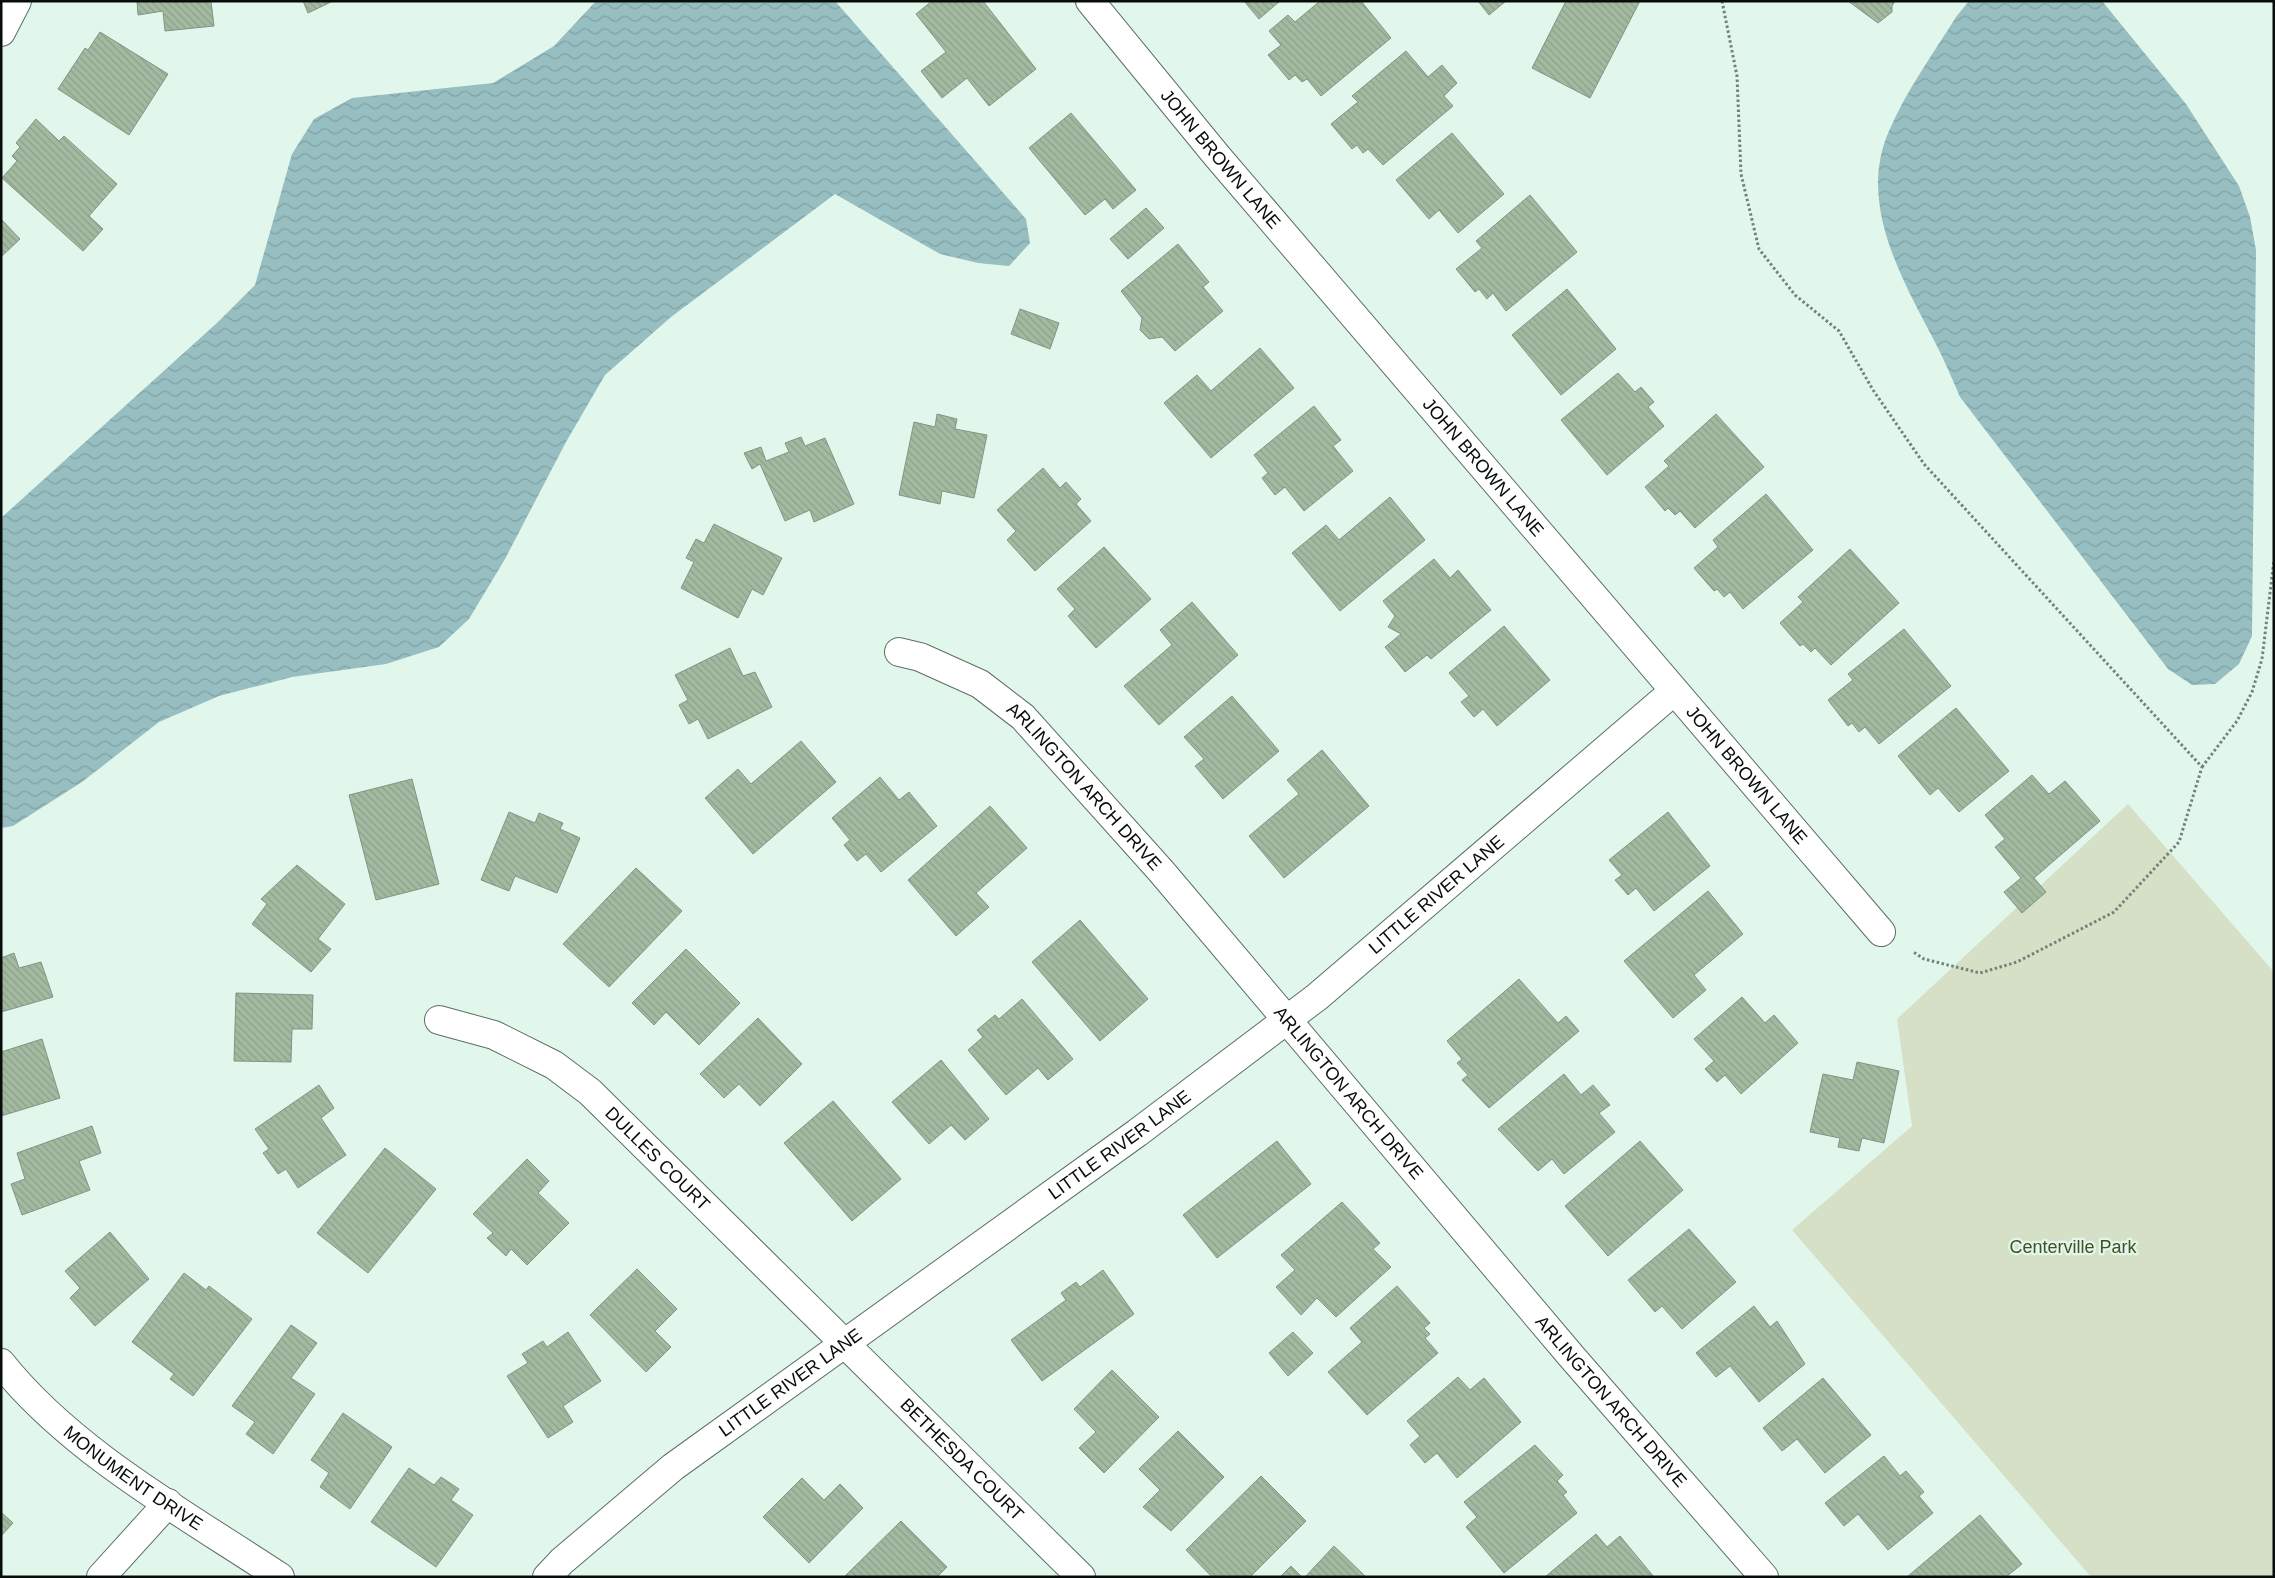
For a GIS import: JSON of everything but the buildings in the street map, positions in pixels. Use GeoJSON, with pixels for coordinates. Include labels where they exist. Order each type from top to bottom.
{"type":"FeatureCollection","features":[{"type":"Feature","properties":{"kind":"street"},"geometry":{"type":"LineString","coordinates":[[1,32],[17,1]]}},
{"type":"Feature","properties":{"kind":"street","name":"JOHN BROWN LANE"},"geometry":{"type":"LineString","coordinates":[[1090,1],[1217,156],[1881,932]]}},
{"type":"Feature","properties":{"kind":"street","name":"ARLINGTON ARCH DRIVE"},"geometry":{"type":"LineString","coordinates":[[899,652],[920,657],[980,684],[1023,717],[1161,871],[1572,1357],[1764,1577]]}},
{"type":"Feature","properties":{"kind":"street","name":"LITTLE RIVER LANE"},"geometry":{"type":"LineString","coordinates":[[547,1577],[562,1560],[673,1467],[1137,1133],[1317,998],[1674,691]]}},
{"type":"Feature","properties":{"kind":"street","name":"DULLES COURT"},"geometry":{"type":"LineString","coordinates":[[439,1020],[494,1035],[554,1065],[590,1092],[844,1343]]}},
{"type":"Feature","properties":{"kind":"street","name":"BETHESDA COURT"},"geometry":{"type":"LineString","coordinates":[[844,1343],[1080,1577]]}},
{"type":"Feature","properties":{"kind":"street","name":"MONUMENT DRIVE"},"geometry":{"type":"LineString","coordinates":[[1,1363],[24,1391],[78,1441],[280,1577]]}},
{"type":"Feature","properties":{"kind":"street"},"geometry":{"type":"LineString","coordinates":[[100,1577],[168,1503]]}},
{"type":"Feature","properties":{"kind":"path"},"geometry":{"type":"LineString","coordinates":[[1722,1],[1737,76],[1741,174],[1759,249],[1795,294],[1838,331],[1873,390],[1924,464],[2202,767]]}},
{"type":"Feature","properties":{"kind":"path"},"geometry":{"type":"LineString","coordinates":[[1881,932],[1924,959],[1980,974],[2017,962],[2114,912],[2178,842],[2202,767],[2237,721],[2252,692],[2262,659],[2274,560]]}},
{"type":"Feature","properties":{"kind":"green space","name":"Centerville Park"},"geometry":{"type":"Polygon","coordinates":[[[2128,804],[2274,972],[2274,1577],[2091,1577],[1792,1230],[1912,1126],[1897,1019],[2128,804]]]}},
{"type":"Feature","properties":{"kind":"water"},"geometry":{"type":"Polygon","coordinates":[[[596,1],[835,1],[1026,219],[1030,243],[1009,266],[978,263],[940,254],[835,194],[671,317],[605,375],[566,442],[505,559],[469,619],[439,647],[386,664],[292,677],[219,696],[159,722],[82,782],[13,826],[1,828],[1,518],[218,322],[255,285],[292,154],[314,119],[352,98],[493,83],[554,46],[596,1]]]}},
{"type":"Feature","properties":{"kind":"water"},"geometry":{"type":"Polygon","coordinates":[[[1969,1],[2102,1],[2186,104],[2239,186],[2250,217],[2256,250],[2252,636],[2239,664],[2215,684],[2192,685],[2168,669],[1960,397],[1941,354],[1899,271],[1881,215],[1878,187],[1880,159],[1889,131],[1903,102],[1956,17],[1969,1]]]}}]}
